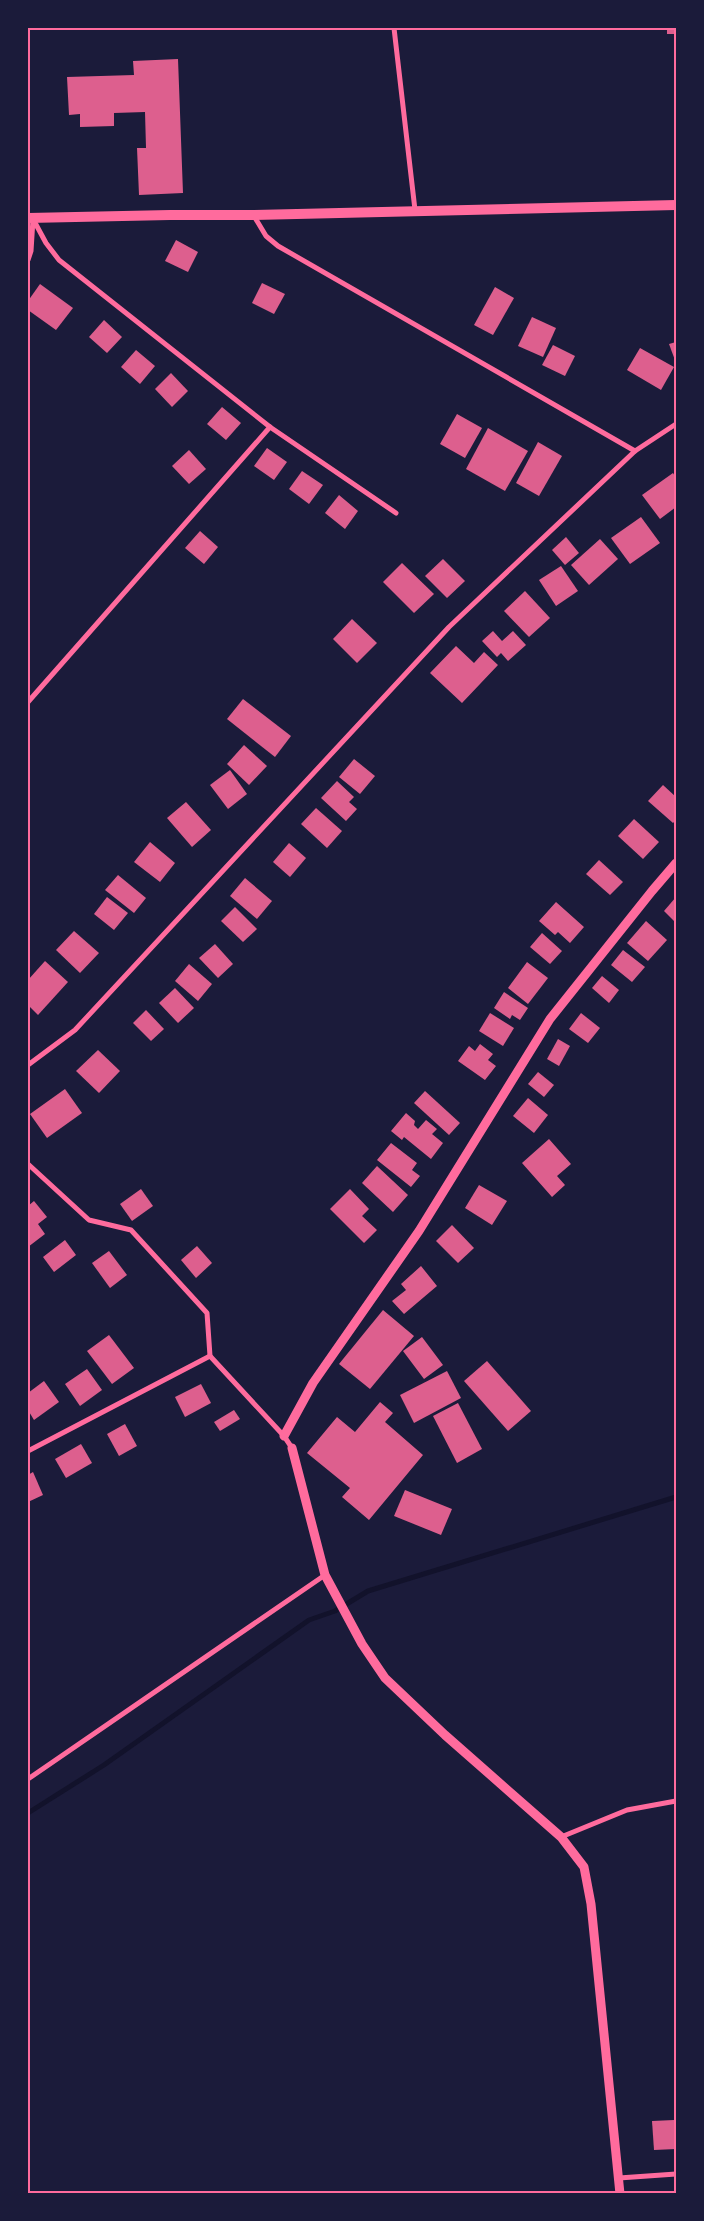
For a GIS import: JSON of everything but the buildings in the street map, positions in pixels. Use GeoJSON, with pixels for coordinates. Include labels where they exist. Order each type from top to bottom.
{"type":"FeatureCollection","features":[{"type":"Feature","properties":{"kind":"main road"},"geometry":{"type":"LineString","coordinates":[[30,218],[254,215],[676,205]]}},
{"type":"Feature","properties":{"kind":"street"},"geometry":{"type":"LineString","coordinates":[[394,28],[415,210]]}},
{"type":"Feature","properties":{"kind":"street"},"geometry":{"type":"LineString","coordinates":[[254,215],[266,236],[278,246],[635,451]]}},
{"type":"Feature","properties":{"kind":"street"},"geometry":{"type":"LineString","coordinates":[[28,260],[31,251],[30,218]]}},
{"type":"Feature","properties":{"kind":"street"},"geometry":{"type":"LineString","coordinates":[[30,218],[59,260],[270,427],[396,513]]}},
{"type":"Feature","properties":{"kind":"street"},"geometry":{"type":"LineString","coordinates":[[28,1065],[75,1030],[449,627],[635,451],[676,424]]}},
{"type":"Feature","properties":{"kind":"street"},"geometry":{"type":"LineString","coordinates":[[28,702],[270,427]]}},
{"type":"Feature","properties":{"kind":"street"},"geometry":{"type":"LineString","coordinates":[[284,1436],[313,1383],[419,1231],[550,1019],[652,891],[676,864]]}},
{"type":"Feature","properties":{"kind":"street"},"geometry":{"type":"LineString","coordinates":[[28,1164],[89,1220],[131,1230],[207,1313],[210,1356],[284,1436],[292,1448],[325,1575],[362,1644],[384,1678],[445,1735],[561,1837],[584,1867],[591,1904],[620,2178],[620,2194]]}},
{"type":"Feature","properties":{"kind":"street"},"geometry":{"type":"LineString","coordinates":[[28,1451],[210,1356]]}},
{"type":"Feature","properties":{"kind":"street"},"geometry":{"type":"LineString","coordinates":[[28,1779],[325,1575]]}},
{"type":"Feature","properties":{"kind":"street"},"geometry":{"type":"LineString","coordinates":[[561,1837],[627,1810],[676,1801]]}},
{"type":"Feature","properties":{"kind":"street"},"geometry":{"type":"LineString","coordinates":[[620,2178],[676,2174]]}},
{"type":"Feature","properties":{"kind":"waterway"},"geometry":{"type":"LineString","coordinates":[[28,1813],[104,1765],[309,1620],[335,1611],[368,1591],[676,1497]]}}]}
